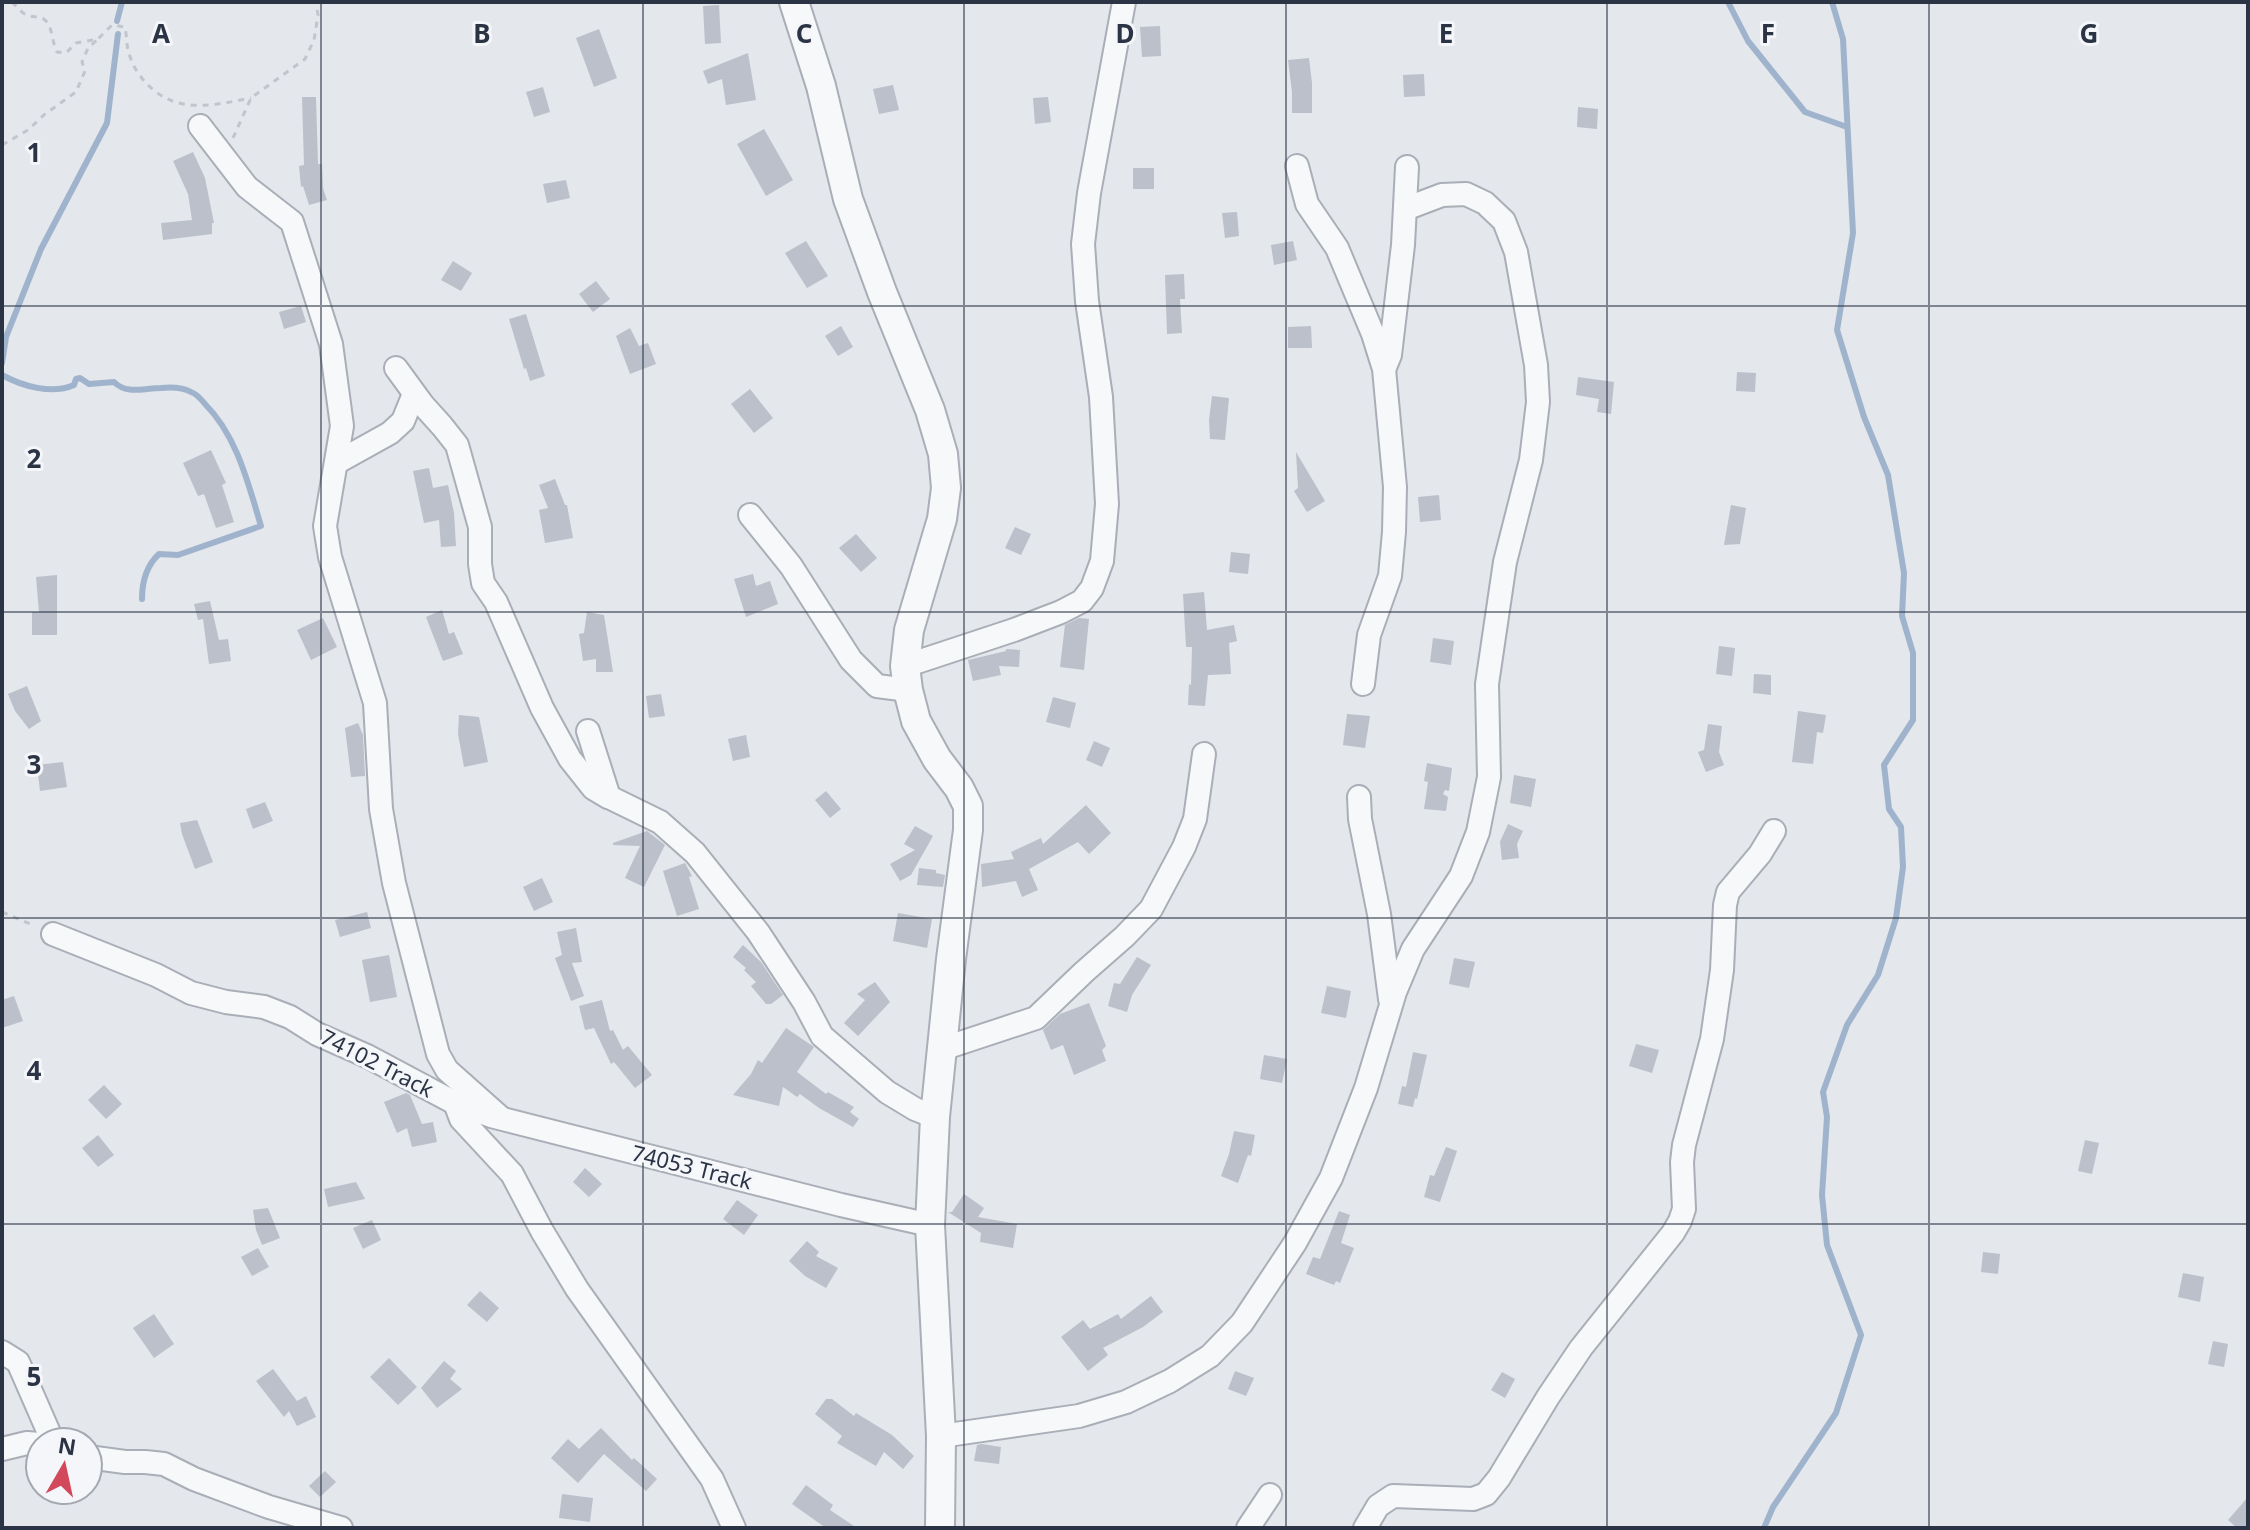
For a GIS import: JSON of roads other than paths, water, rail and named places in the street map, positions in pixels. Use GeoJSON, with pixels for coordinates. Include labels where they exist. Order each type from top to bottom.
{"type":"FeatureCollection","features":[{"type":"Feature","properties":{"kind":"street"},"geometry":{"type":"LineString","coordinates":[[794,2],[821,86],[848,199],[930,410],[943,454],[946,488],[942,519],[909,630],[907,678],[916,721],[968,806],[968,830],[935,1117],[930,1225],[941,1436],[940,1528]]}},
{"type":"Feature","properties":{"kind":"street"},"geometry":{"type":"LineString","coordinates":[[750,515],[791,566],[851,660],[877,686],[907,678],[1061,612],[1082,601],[1092,588],[1102,561],[1107,504],[1101,397],[1087,301],[1083,244],[1089,193],[1124,2]]}},
{"type":"Feature","properties":{"kind":"street"},"geometry":{"type":"LineString","coordinates":[[200,126],[247,187],[292,222],[331,344],[342,426],[325,526],[330,557],[375,703],[381,809],[394,883],[438,1054],[447,1070],[501,1118]]}},
{"type":"Feature","properties":{"kind":"street"},"geometry":{"type":"LineString","coordinates":[[1297,166],[1307,204],[1337,248],[1373,334],[1384,369],[1395,487],[1394,532],[1390,576],[1369,635],[1363,684]]}},
{"type":"Feature","properties":{"kind":"street"},"geometry":{"type":"LineString","coordinates":[[1384,369],[1390,355],[1403,245],[1407,167]]}},
{"type":"Feature","properties":{"kind":"street"},"geometry":{"type":"LineString","coordinates":[[941,1436],[1091,1413],[1126,1402],[1170,1381],[1210,1356],[1242,1323],[1295,1243],[1331,1178],[1366,1088],[1391,1004],[1413,949],[1461,876],[1478,832],[1489,777],[1487,684],[1505,562],[1531,460],[1538,402],[1536,365],[1516,252],[1504,221],[1485,203],[1466,194],[1442,195],[1405,209]]}},
{"type":"Feature","properties":{"kind":"street"},"geometry":{"type":"LineString","coordinates":[[396,368],[457,445],[480,527],[483,583],[496,602],[542,708],[570,759],[593,788],[660,822],[695,853],[758,932],[804,1002],[822,1036],[887,1092],[935,1117]]}},
{"type":"Feature","properties":{"kind":"street"},"geometry":{"type":"LineString","coordinates":[[336,463],[390,433],[403,421],[414,394]]}},
{"type":"Feature","properties":{"kind":"street"},"geometry":{"type":"LineString","coordinates":[[588,731],[609,797]]}},
{"type":"Feature","properties":{"kind":"street"},"geometry":{"type":"LineString","coordinates":[[942,1049],[1036,1018],[1151,909],[1184,847],[1195,819],[1204,754]]}},
{"type":"Feature","properties":{"kind":"street"},"geometry":{"type":"LineString","coordinates":[[1359,797],[1391,1004]]}},
{"type":"Feature","properties":{"kind":"street"},"geometry":{"type":"LineString","coordinates":[[1365,1528],[1378,1506],[1393,1496],[1473,1499],[1486,1494],[1581,1348],[1673,1233],[1684,1209],[1684,1145],[1717,1012],[1728,892],[1760,854],[1774,831]]}},
{"type":"Feature","properties":{"kind":"street","name":"74102 Track"},"geometry":{"type":"LineString","coordinates":[[53,934],[156,975],[191,993],[264,1007],[290,1017],[317,1034],[387,1066],[455,1103],[461,1119],[512,1174],[577,1289],[712,1479],[734,1528]]}},
{"type":"Feature","properties":{"kind":"street","name":"74053 Track"},"geometry":{"type":"LineString","coordinates":[[455,1103],[501,1118],[930,1225]]}},
{"type":"Feature","properties":{"kind":"street"},"geometry":{"type":"LineString","coordinates":[[2,1352],[18,1362],[46,1426]]}},
{"type":"Feature","properties":{"kind":"street"},"geometry":{"type":"LineString","coordinates":[[2,1449],[24,1444]]}},
{"type":"Feature","properties":{"kind":"street"},"geometry":{"type":"LineString","coordinates":[[104,1458],[164,1464],[194,1479],[269,1507],[341,1528]]}},
{"type":"Feature","properties":{"kind":"street"},"geometry":{"type":"LineString","coordinates":[[1248,1528],[1270,1495]]}},
{"type":"Feature","properties":{"kind":"waterway"},"geometry":{"type":"LineString","coordinates":[[117,21],[122,2]]}},
{"type":"Feature","properties":{"kind":"waterway"},"geometry":{"type":"LineString","coordinates":[[1728,2],[1748,41],[1805,112],[1847,127]]}},
{"type":"Feature","properties":{"kind":"waterway"},"geometry":{"type":"LineString","coordinates":[[1764,1528],[1773,1507],[1836,1413],[1861,1335],[1827,1245],[1822,1195],[1827,1117],[1823,1092],[1847,1025],[1878,975],[1896,918],[1903,867],[1901,827],[1889,809],[1884,765],[1913,720],[1913,653],[1902,616],[1904,573],[1888,475],[1864,417],[1837,330],[1853,233],[1843,39],[1832,2]]}},
{"type":"Feature","properties":{"kind":"waterway"},"geometry":{"type":"LineString","coordinates":[[2,363],[6,337],[41,249],[107,123],[118,34]]}},
{"type":"Feature","properties":{"kind":"waterway"},"geometry":{"type":"LineString","coordinates":[[2,375],[28,386],[47,389],[65,388],[74,385],[80,378],[89,384],[114,382],[130,390],[184,389],[199,397],[225,431],[240,461],[261,526],[178,555],[159,554],[146,574],[142,599]]}}]}
